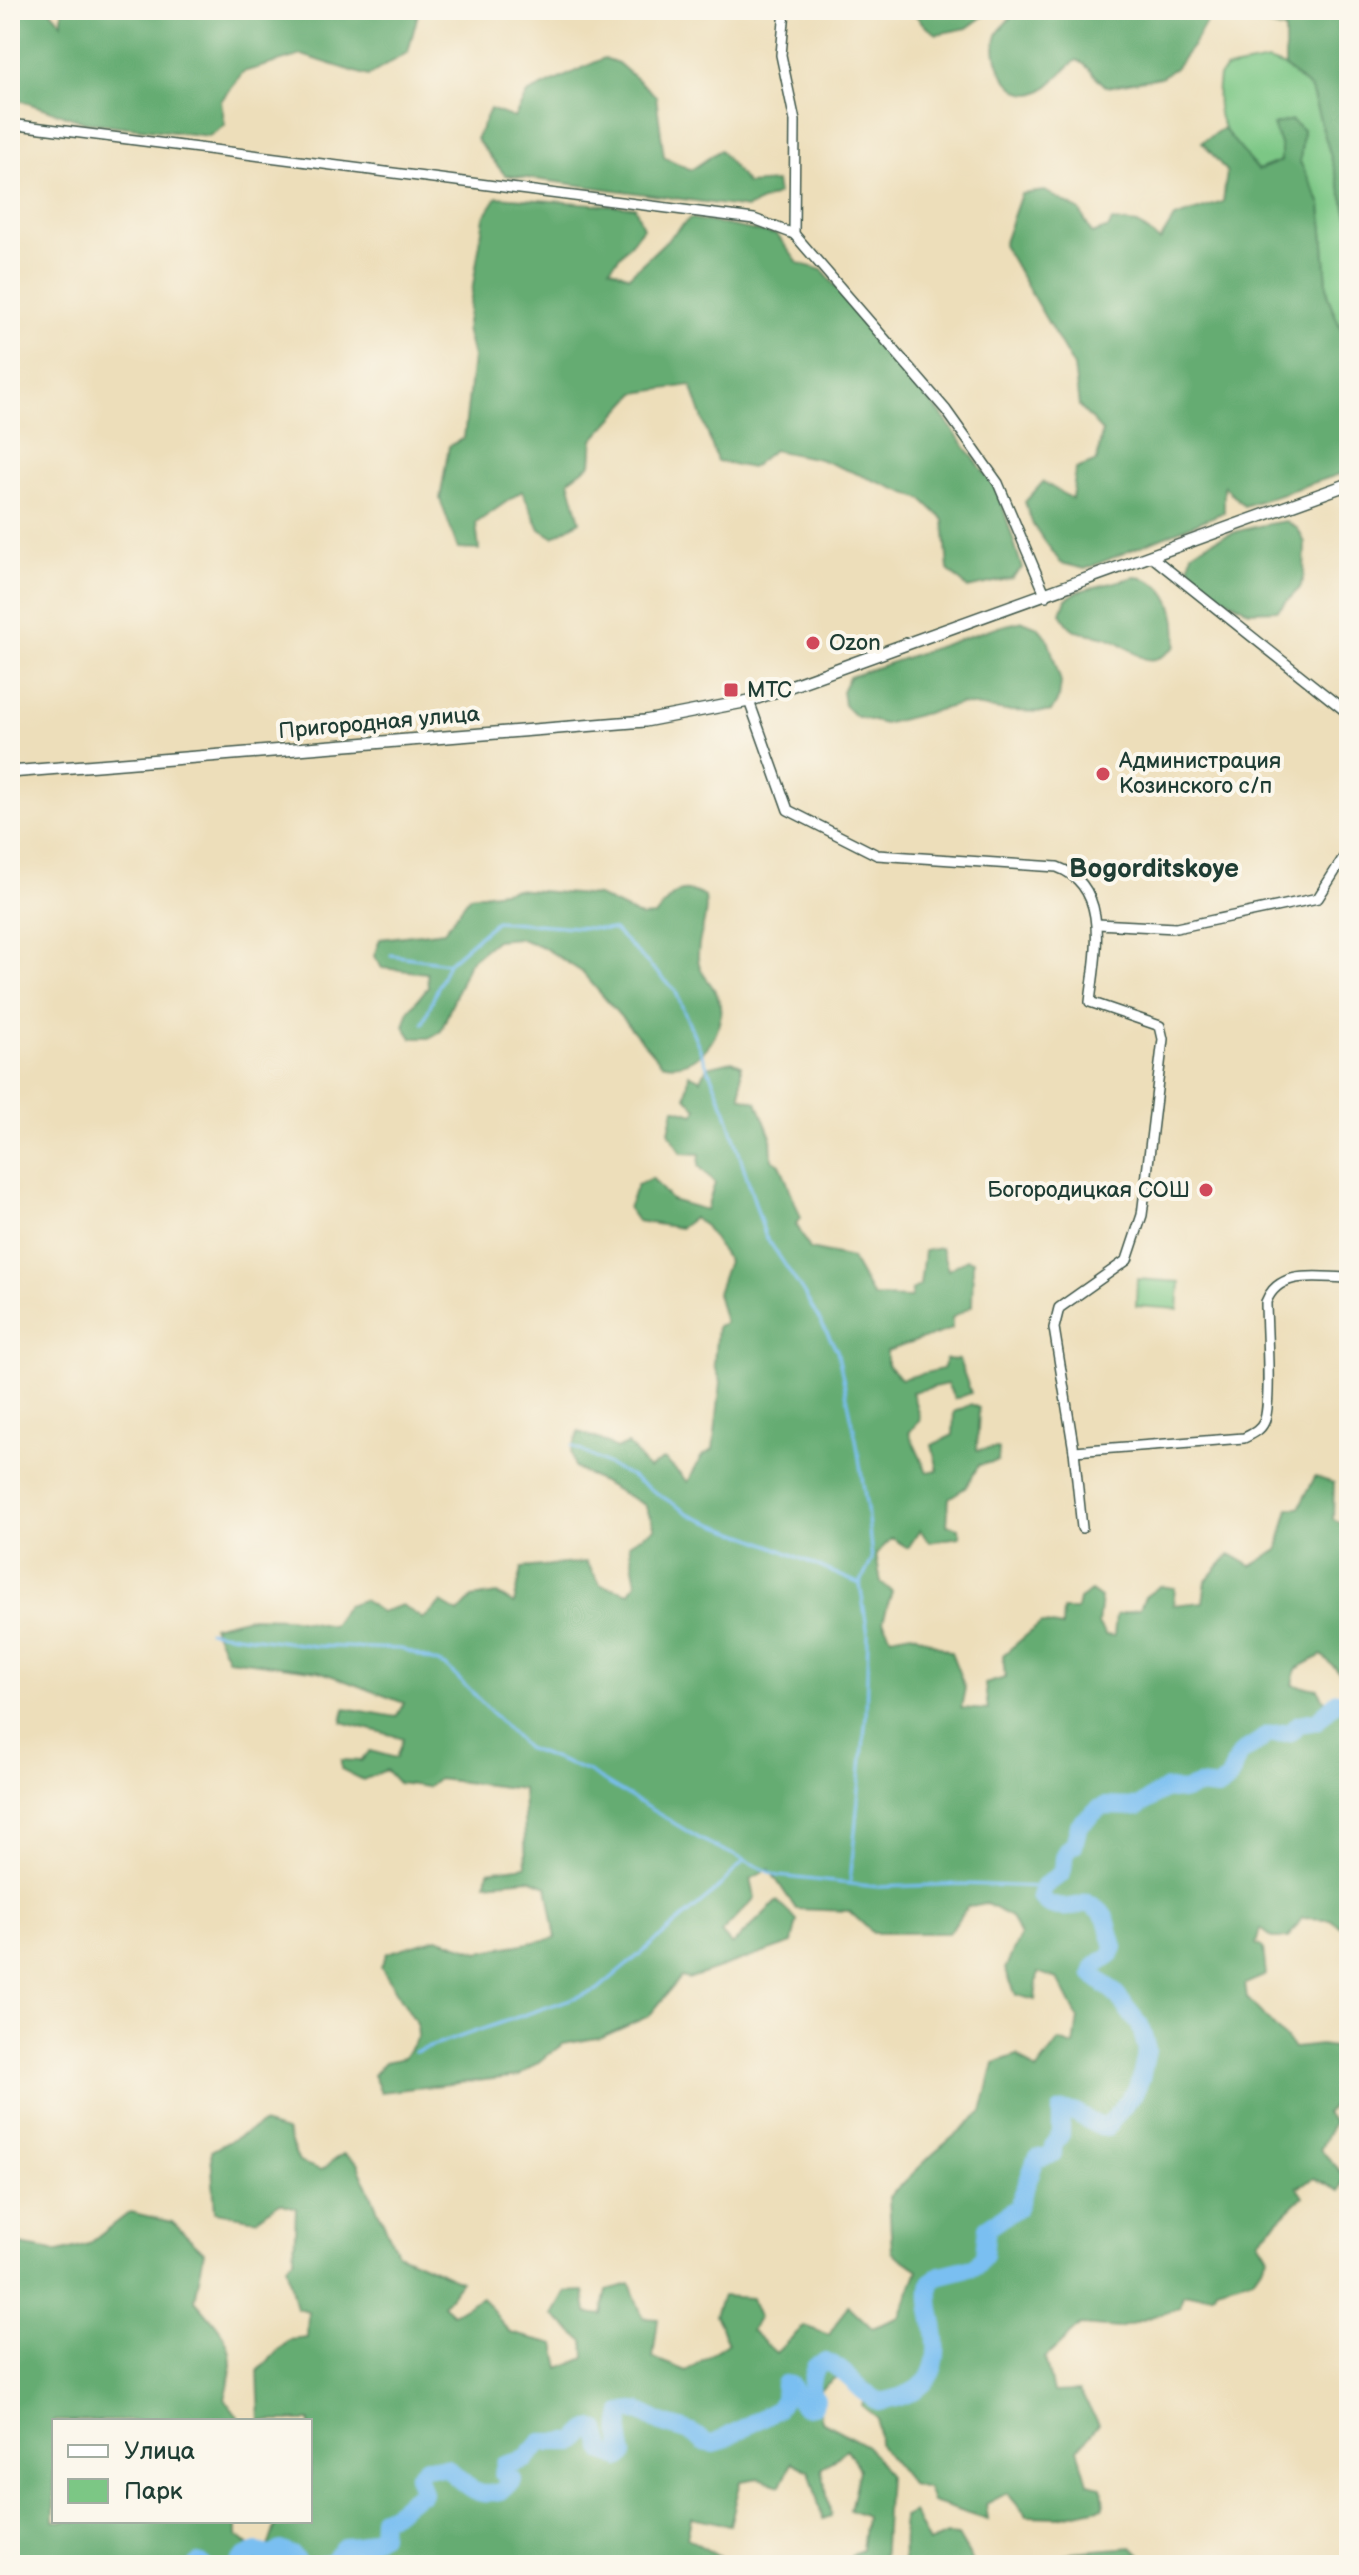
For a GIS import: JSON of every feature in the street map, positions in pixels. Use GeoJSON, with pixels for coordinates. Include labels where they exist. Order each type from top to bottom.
{"type":"FeatureCollection","features":[{"type":"Feature","properties":{"kind":"street"},"geometry":{"type":"LineString","coordinates":[[785,10],[781,55],[795,121],[794,234]]}},
{"type":"Feature","properties":{"kind":"street"},"geometry":{"type":"LineString","coordinates":[[10,124],[754,219],[794,234],[946,410],[998,483],[1046,596]]}},
{"type":"Feature","properties":{"kind":"street","name":"Пригородная улица"},"geometry":{"type":"LineString","coordinates":[[10,772],[645,721],[749,701],[1349,484]]}},
{"type":"Feature","properties":{"kind":"street"},"geometry":{"type":"LineString","coordinates":[[1152,557],[1349,714]]}},
{"type":"Feature","properties":{"kind":"street"},"geometry":{"type":"LineString","coordinates":[[749,701],[788,810],[877,855],[1067,870],[1085,886],[1097,924],[1090,1002],[1160,1026],[1163,1039],[1142,1215],[1127,1260],[1059,1308],[1054,1328],[1074,1451],[1082,1528]]}},
{"type":"Feature","properties":{"kind":"street"},"geometry":{"type":"LineString","coordinates":[[1097,924],[1176,928],[1318,898],[1349,849]]}},
{"type":"Feature","properties":{"kind":"street"},"geometry":{"type":"LineString","coordinates":[[1074,1451],[1244,1438],[1256,1432],[1263,1423],[1267,1403],[1266,1302],[1270,1292],[1277,1284],[1292,1278],[1349,1278]]}},
{"type":"Feature","properties":{"kind":"green space"},"geometry":{"type":"Polygon","coordinates":[[[10,10],[50,10],[62,23],[62,10],[419,10],[408,52],[368,76],[302,55],[243,72],[221,101],[225,125],[209,136],[84,122],[10,97],[10,10]]]}},
{"type":"Feature","properties":{"kind":"green space"},"geometry":{"type":"Polygon","coordinates":[[[911,10],[992,10],[967,28],[937,34],[911,10]]]}},
{"type":"Feature","properties":{"kind":"green space"},"geometry":{"type":"Polygon","coordinates":[[[1018,10],[1213,10],[1193,45],[1175,68],[1161,77],[1107,87],[1077,60],[1049,85],[1031,94],[1022,93],[1008,81],[996,53],[997,35],[1018,10]]]}},
{"type":"Feature","properties":{"kind":"green space"},"geometry":{"type":"Polygon","coordinates":[[[1247,10],[1343,10],[1349,30],[1349,218],[1311,89],[1285,67],[1285,30],[1251,22],[1247,10]]]}},
{"type":"Feature","properties":{"kind":"green space"},"geometry":{"type":"Polygon","coordinates":[[[604,58],[618,63],[656,96],[664,157],[691,170],[720,150],[747,184],[776,182],[778,194],[747,208],[505,175],[476,139],[490,109],[514,118],[527,94],[604,58]]]}},
{"type":"Feature","properties":{"kind":"green space"},"geometry":{"type":"Polygon","coordinates":[[[1268,61],[1285,67],[1311,89],[1349,218],[1349,378],[1346,375],[1342,332],[1328,297],[1321,204],[1300,162],[1303,130],[1281,147],[1281,161],[1258,170],[1230,137],[1220,118],[1217,93],[1219,76],[1226,69],[1268,61]]]}},
{"type":"Feature","properties":{"kind":"green space"},"geometry":{"type":"Polygon","coordinates":[[[1291,120],[1303,130],[1300,162],[1321,204],[1328,297],[1342,332],[1346,375],[1349,378],[1349,471],[1244,506],[1224,486],[1224,512],[1085,569],[1061,563],[1033,525],[1025,502],[1043,482],[1072,499],[1076,469],[1097,461],[1102,431],[1079,406],[1074,367],[1003,245],[1021,194],[1045,191],[1080,211],[1092,234],[1109,228],[1112,221],[1138,224],[1160,241],[1174,218],[1223,202],[1227,172],[1202,142],[1223,128],[1258,170],[1281,161],[1281,147],[1273,125],[1291,120]]]}},
{"type":"Feature","properties":{"kind":"green space"},"geometry":{"type":"Polygon","coordinates":[[[497,197],[635,207],[643,228],[610,268],[629,276],[690,218],[777,235],[798,263],[822,270],[941,414],[998,491],[1022,568],[1012,578],[968,588],[948,570],[944,520],[922,499],[819,459],[773,450],[751,468],[717,461],[691,385],[636,393],[593,440],[591,464],[569,480],[580,521],[553,537],[540,529],[522,491],[476,523],[479,550],[458,549],[440,499],[449,446],[464,438],[473,357],[466,329],[484,217],[497,197]]]}},
{"type":"Feature","properties":{"kind":"green space"},"geometry":{"type":"Polygon","coordinates":[[[1286,521],[1298,529],[1305,543],[1304,574],[1300,588],[1278,610],[1249,611],[1223,597],[1189,567],[1192,553],[1213,541],[1249,528],[1286,521]]]}},
{"type":"Feature","properties":{"kind":"green space"},"geometry":{"type":"Polygon","coordinates":[[[1135,577],[1157,585],[1165,592],[1174,611],[1176,646],[1156,659],[1141,657],[1109,638],[1076,631],[1061,613],[1066,599],[1079,591],[1135,577]]]}},
{"type":"Feature","properties":{"kind":"green space"},"geometry":{"type":"Polygon","coordinates":[[[1023,621],[1038,627],[1048,639],[1061,682],[1059,698],[1051,712],[1006,711],[961,704],[884,724],[855,716],[844,705],[842,691],[849,677],[993,628],[1023,621]]]}},
{"type":"Feature","properties":{"kind":"green space"},"geometry":{"type":"Polygon","coordinates":[[[515,889],[598,896],[641,917],[655,916],[671,897],[682,891],[705,897],[698,958],[718,997],[720,1010],[715,1036],[708,1047],[687,1062],[674,1065],[661,1063],[582,972],[543,947],[518,938],[496,940],[469,962],[441,1031],[429,1038],[412,1038],[404,1026],[409,1010],[428,987],[427,973],[382,968],[374,956],[380,939],[444,931],[470,896],[515,889]]]}},
{"type":"Feature","properties":{"kind":"green space"},"geometry":{"type":"Polygon","coordinates":[[[732,1061],[741,1065],[741,1097],[757,1102],[771,1137],[772,1159],[780,1164],[801,1218],[796,1224],[810,1249],[851,1258],[873,1297],[911,1298],[912,1290],[920,1285],[924,1251],[941,1248],[948,1270],[967,1259],[973,1261],[972,1306],[952,1318],[952,1329],[887,1351],[887,1365],[901,1379],[942,1369],[946,1359],[959,1360],[971,1393],[955,1399],[947,1384],[912,1392],[920,1419],[909,1433],[927,1472],[938,1470],[932,1445],[953,1435],[954,1412],[971,1404],[979,1408],[977,1450],[997,1448],[998,1461],[979,1465],[966,1487],[949,1498],[947,1525],[959,1528],[960,1537],[929,1542],[920,1530],[908,1548],[892,1538],[876,1554],[881,1583],[892,1591],[883,1621],[891,1637],[912,1633],[951,1652],[965,1688],[961,1708],[988,1710],[985,1684],[1005,1678],[1003,1655],[1041,1623],[1062,1627],[1063,1610],[1077,1610],[1079,1599],[1091,1591],[1101,1598],[1098,1624],[1105,1635],[1114,1636],[1116,1615],[1140,1609],[1145,1597],[1160,1586],[1175,1588],[1173,1605],[1203,1602],[1206,1581],[1230,1554],[1251,1566],[1278,1550],[1289,1508],[1299,1508],[1315,1477],[1334,1483],[1333,1519],[1349,1527],[1349,1665],[1340,1673],[1322,1655],[1296,1669],[1293,1685],[1318,1689],[1327,1704],[1349,1697],[1349,1933],[1330,1919],[1302,1918],[1288,1938],[1272,1938],[1260,1929],[1256,1944],[1263,1948],[1266,1975],[1245,1984],[1247,1998],[1294,2048],[1320,2045],[1347,2049],[1349,2107],[1333,2106],[1325,2114],[1334,2122],[1320,2149],[1345,2176],[1340,2191],[1315,2178],[1297,2187],[1303,2196],[1258,2240],[1268,2256],[1253,2278],[1216,2288],[1213,2294],[1183,2295],[1180,2307],[1119,2328],[1080,2325],[1045,2358],[1053,2392],[1079,2391],[1099,2424],[1078,2449],[1088,2483],[1102,2486],[1104,2507],[1058,2517],[1027,2516],[1007,2493],[986,2504],[988,2520],[932,2502],[927,2488],[911,2484],[879,2444],[878,2419],[862,2406],[868,2384],[839,2375],[815,2393],[821,2421],[867,2446],[888,2475],[883,2565],[853,2565],[851,2555],[862,2550],[866,2517],[850,2510],[859,2469],[847,2449],[822,2469],[831,2516],[823,2519],[809,2471],[792,2462],[781,2485],[759,2478],[741,2481],[730,2525],[691,2517],[687,2538],[723,2559],[725,2565],[10,2565],[10,2261],[13,2263],[19,2245],[59,2252],[89,2244],[130,2212],[172,2222],[204,2252],[195,2300],[216,2324],[228,2344],[231,2367],[225,2399],[238,2419],[52,2419],[52,2523],[237,2523],[237,2535],[264,2559],[276,2523],[312,2523],[312,2419],[260,2419],[258,2371],[289,2340],[307,2338],[308,2311],[296,2308],[286,2265],[294,2258],[296,2208],[280,2203],[256,2219],[215,2212],[211,2151],[262,2124],[286,2131],[299,2162],[321,2170],[343,2154],[357,2163],[397,2253],[461,2281],[443,2305],[453,2314],[482,2297],[510,2333],[555,2344],[560,2368],[585,2358],[584,2341],[553,2315],[566,2292],[584,2291],[587,2313],[602,2315],[607,2290],[630,2284],[643,2318],[658,2319],[653,2358],[686,2371],[728,2343],[715,2315],[722,2296],[751,2298],[759,2317],[751,2330],[776,2353],[804,2326],[829,2335],[848,2305],[872,2328],[900,2317],[918,2270],[892,2252],[889,2197],[982,2112],[994,2063],[1017,2055],[1036,2071],[1059,2041],[1074,2046],[1078,2018],[1058,1979],[1038,1972],[1035,2000],[1016,1995],[1005,1969],[1020,1936],[1011,1917],[985,1903],[967,1907],[948,1933],[873,1933],[849,1911],[796,1909],[769,1869],[751,1879],[755,1898],[721,1933],[732,1945],[777,1901],[797,1920],[792,1943],[688,1979],[681,1977],[649,2016],[602,2037],[563,2044],[519,2076],[381,2092],[373,2075],[385,2062],[404,2058],[418,2036],[417,2024],[381,1967],[387,1953],[437,1938],[479,1952],[556,1938],[547,1886],[530,1879],[486,1883],[488,1871],[526,1866],[523,1789],[437,1779],[427,1787],[398,1783],[386,1770],[363,1780],[341,1769],[341,1760],[361,1761],[370,1751],[396,1758],[403,1738],[342,1722],[345,1708],[396,1717],[404,1703],[319,1671],[228,1659],[212,1626],[249,1617],[288,1618],[332,1626],[347,1605],[363,1600],[381,1612],[402,1605],[423,1619],[441,1603],[458,1613],[472,1598],[497,1594],[514,1604],[522,1568],[586,1562],[601,1585],[630,1593],[636,1583],[629,1544],[655,1528],[645,1505],[575,1468],[571,1452],[579,1432],[616,1449],[628,1444],[648,1469],[664,1459],[688,1482],[702,1456],[713,1450],[721,1382],[714,1364],[717,1326],[725,1323],[717,1293],[728,1261],[705,1226],[693,1218],[680,1228],[637,1221],[628,1208],[637,1185],[652,1178],[671,1200],[706,1210],[715,1183],[699,1166],[700,1154],[681,1153],[669,1132],[674,1108],[694,1114],[697,1109],[686,1097],[689,1074],[701,1080],[707,1067],[732,1061]]]}},
{"type":"Feature","properties":{"kind":"green space"},"geometry":{"type":"Polygon","coordinates":[[[1137,1279],[1180,1282],[1178,1309],[1136,1306],[1137,1279]]]}},
{"type":"Feature","properties":{"kind":"green space"},"geometry":{"type":"Polygon","coordinates":[[[913,2512],[929,2543],[946,2535],[958,2536],[975,2565],[904,2565],[903,2517],[913,2512]]]}},
{"type":"Feature","properties":{"kind":"green space"},"geometry":{"type":"Polygon","coordinates":[[[1132,2547],[1150,2565],[1065,2565],[1062,2556],[1072,2552],[1132,2547]]]}},
{"type":"Feature","properties":{"kind":"waterway"},"geometry":{"type":"LineString","coordinates":[[423,1023],[448,963],[496,921],[614,930],[675,990],[726,1111],[765,1235],[837,1350],[867,1509],[872,1560],[860,1584]]}},
{"type":"Feature","properties":{"kind":"waterway"},"geometry":{"type":"LineString","coordinates":[[391,955],[447,963]]}},
{"type":"Feature","properties":{"kind":"waterway"},"geometry":{"type":"LineString","coordinates":[[572,1446],[630,1476],[694,1517],[760,1541],[860,1584],[868,1634],[866,1716],[850,1883]]}},
{"type":"Feature","properties":{"kind":"waterway"},"geometry":{"type":"LineString","coordinates":[[208,1631],[314,1646],[401,1649],[446,1666],[526,1748],[587,1771],[702,1840],[778,1876],[879,1887],[962,1884],[1043,1887]]}},
{"type":"Feature","properties":{"kind":"waterway"},"geometry":{"type":"LineString","coordinates":[[316,2565],[331,2562],[344,2547],[359,2546],[381,2535],[382,2518],[423,2493],[417,2476],[426,2467],[447,2468],[477,2491],[500,2492],[513,2480],[503,2473],[505,2465],[526,2459],[541,2442],[575,2442],[588,2430],[594,2429],[598,2430],[604,2452],[621,2458],[624,2454],[620,2434],[623,2413],[629,2411],[640,2412],[690,2432],[703,2442],[714,2444],[776,2410],[783,2399],[784,2384],[791,2385],[805,2407],[813,2406],[816,2399],[811,2383],[815,2367],[826,2362],[841,2370],[879,2402],[920,2387],[928,2378],[936,2356],[931,2282],[941,2275],[977,2266],[984,2255],[987,2228],[1018,2207],[1036,2159],[1053,2154],[1053,2146],[1061,2134],[1061,2112],[1073,2112],[1107,2127],[1135,2092],[1141,2078],[1147,2050],[1140,2025],[1113,1991],[1093,1975],[1094,1967],[1111,1955],[1114,1947],[1106,1919],[1087,1903],[1055,1907],[1040,1896],[1043,1887],[1062,1873],[1065,1853],[1074,1845],[1079,1825],[1105,1806],[1138,1807],[1165,1789],[1218,1788],[1231,1775],[1240,1755],[1267,1735],[1291,1732],[1299,1724],[1317,1721],[1337,1701],[1349,1702]]}},
{"type":"Feature","properties":{"kind":"waterway"},"geometry":{"type":"LineString","coordinates":[[415,2052],[597,1990],[713,1893],[744,1861]]}},
{"type":"Feature","properties":{"kind":"waterway"},"geometry":{"type":"LineString","coordinates":[[238,2565],[245,2556],[257,2552],[271,2557],[281,2550],[292,2555],[300,2565]]}},
{"type":"Feature","properties":{"kind":"waterway"},"geometry":{"type":"LineString","coordinates":[[196,2565],[203,2565]]}},
{"type":"Feature","properties":{"kind":"place","name":"Ozon"},"geometry":{"type":"Point","coordinates":[813,643]}},
{"type":"Feature","properties":{"kind":"place","name":"МТС"},"geometry":{"type":"Point","coordinates":[731,690]}},
{"type":"Feature","properties":{"kind":"place","name":"Администрация Козинского с/п"},"geometry":{"type":"Point","coordinates":[1103,774]}},
{"type":"Feature","properties":{"kind":"place","name":"Богородицкая СОШ"},"geometry":{"type":"Point","coordinates":[1206,1190]}},
{"type":"Feature","properties":{"kind":"district","name":"Bogorditskoye"},"geometry":{"type":"Point","coordinates":[1154,869]}}]}
